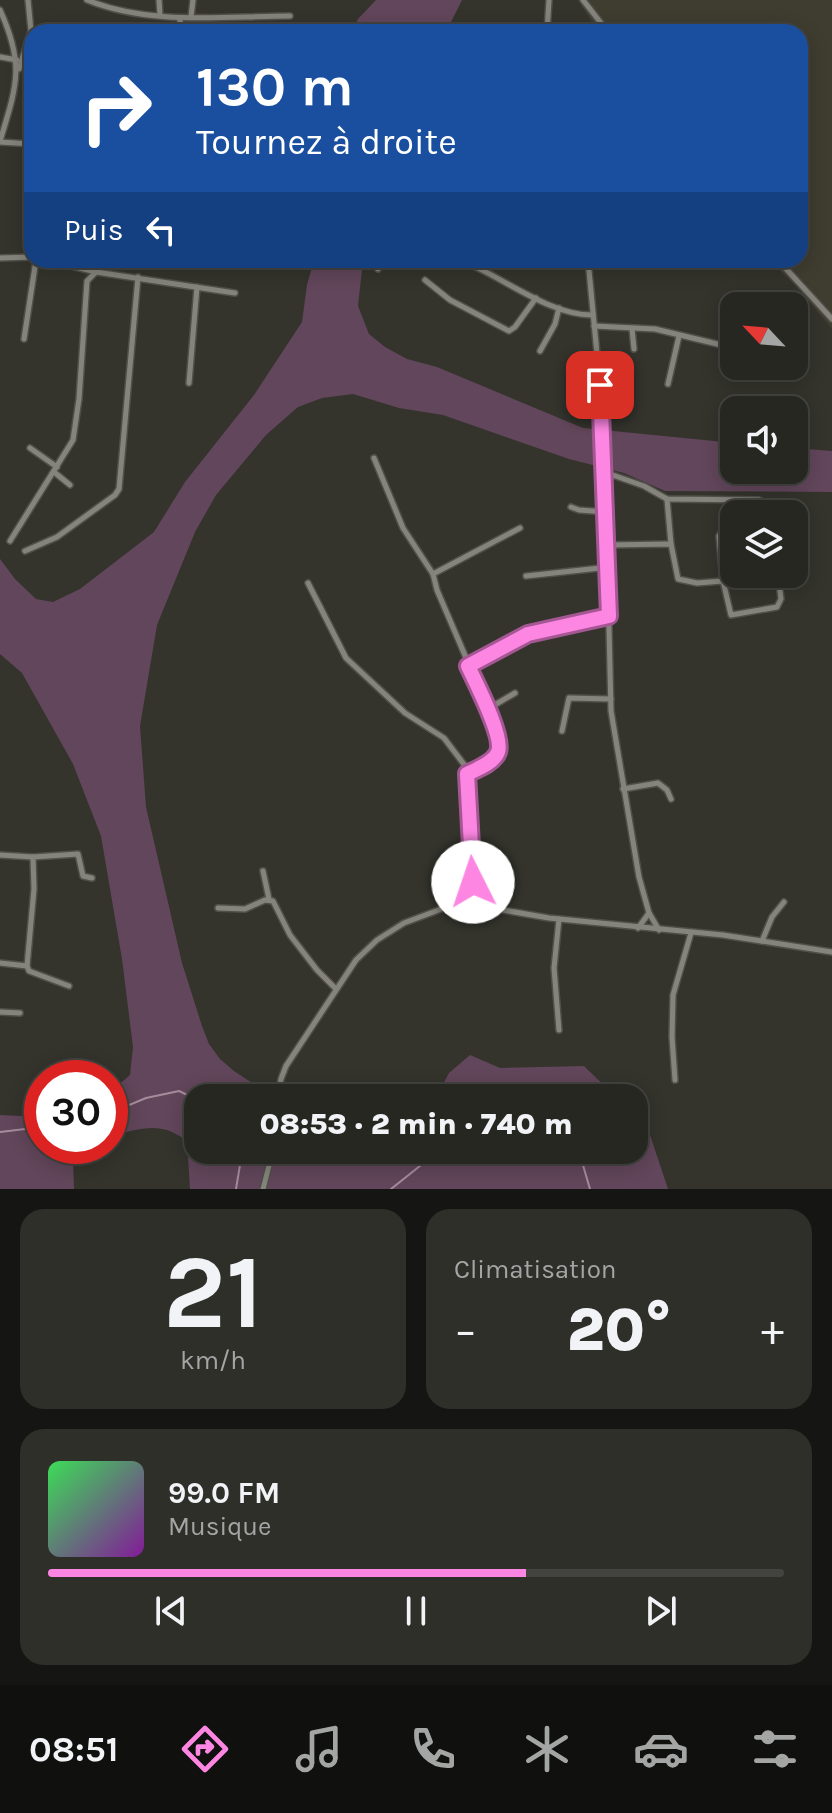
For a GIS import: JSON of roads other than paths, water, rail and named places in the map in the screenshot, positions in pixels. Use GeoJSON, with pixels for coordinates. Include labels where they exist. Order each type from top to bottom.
{"type":"FeatureCollection","features":[{"type":"Feature","properties":{"kind":"street"},"geometry":{"type":"LineString","coordinates":[[87,0],[128,13],[179,17],[290,16]]}},
{"type":"Feature","properties":{"kind":"street"},"geometry":{"type":"LineString","coordinates":[[159,0],[160,15]]}},
{"type":"Feature","properties":{"kind":"street"},"geometry":{"type":"LineString","coordinates":[[191,17],[193,0]]}},
{"type":"Feature","properties":{"kind":"street"},"geometry":{"type":"LineString","coordinates":[[548,24],[549,0]]}},
{"type":"Feature","properties":{"kind":"street"},"geometry":{"type":"LineString","coordinates":[[583,0],[602,24]]}},
{"type":"Feature","properties":{"kind":"street"},"geometry":{"type":"LineString","coordinates":[[31,1],[31,24]]}},
{"type":"Feature","properties":{"kind":"street"},"geometry":{"type":"LineString","coordinates":[[0,10],[17,60],[17,73]]}},
{"type":"Feature","properties":{"kind":"street"},"geometry":{"type":"LineString","coordinates":[[179,17],[181,24]]}},
{"type":"Feature","properties":{"kind":"street"},"geometry":{"type":"LineString","coordinates":[[0,57],[17,60]]}},
{"type":"Feature","properties":{"kind":"street"},"geometry":{"type":"LineString","coordinates":[[24,57],[17,73],[0,142],[24,144]]}},
{"type":"Feature","properties":{"kind":"street"},"geometry":{"type":"LineString","coordinates":[[0,258],[24,258]]}},
{"type":"Feature","properties":{"kind":"street"},"geometry":{"type":"LineString","coordinates":[[24,339],[33,268]]}},
{"type":"Feature","properties":{"kind":"street"},"geometry":{"type":"LineString","coordinates":[[80,268],[235,293]]}},
{"type":"Feature","properties":{"kind":"street"},"geometry":{"type":"LineString","coordinates":[[477,268],[560,308],[582,316],[593,315]]}},
{"type":"Feature","properties":{"kind":"street"},"geometry":{"type":"LineString","coordinates":[[589,268],[604,472],[614,741],[639,877],[649,913],[659,930]]}},
{"type":"Feature","properties":{"kind":"street"},"geometry":{"type":"LineString","coordinates":[[785,268],[832,319]]}},
{"type":"Feature","properties":{"kind":"street"},"geometry":{"type":"LineString","coordinates":[[10,541],[73,440],[87,281],[96,272]]}},
{"type":"Feature","properties":{"kind":"street"},"geometry":{"type":"LineString","coordinates":[[25,551],[57,537],[119,489],[138,277]]}},
{"type":"Feature","properties":{"kind":"street"},"geometry":{"type":"LineString","coordinates":[[425,280],[450,300],[509,331],[536,298]]}},
{"type":"Feature","properties":{"kind":"street"},"geometry":{"type":"LineString","coordinates":[[189,383],[197,287]]}},
{"type":"Feature","properties":{"kind":"street"},"geometry":{"type":"LineString","coordinates":[[540,351],[560,308]]}},
{"type":"Feature","properties":{"kind":"street"},"geometry":{"type":"LineString","coordinates":[[594,326],[655,329],[720,344]]}},
{"type":"Feature","properties":{"kind":"street"},"geometry":{"type":"LineString","coordinates":[[632,329],[634,349]]}},
{"type":"Feature","properties":{"kind":"street"},"geometry":{"type":"LineString","coordinates":[[668,384],[679,336]]}},
{"type":"Feature","properties":{"kind":"street"},"geometry":{"type":"LineString","coordinates":[[30,448],[70,485]]}},
{"type":"Feature","properties":{"kind":"street"},"geometry":{"type":"LineString","coordinates":[[374,458],[403,528],[433,574],[498,734],[496,756],[467,774]]}},
{"type":"Feature","properties":{"kind":"street"},"geometry":{"type":"LineString","coordinates":[[604,472],[644,486],[667,499],[759,500]]}},
{"type":"Feature","properties":{"kind":"street"},"geometry":{"type":"LineString","coordinates":[[667,499],[678,579],[697,583],[720,581]]}},
{"type":"Feature","properties":{"kind":"street"},"geometry":{"type":"LineString","coordinates":[[571,507],[606,512]]}},
{"type":"Feature","properties":{"kind":"street"},"geometry":{"type":"LineString","coordinates":[[433,574],[520,528]]}},
{"type":"Feature","properties":{"kind":"street"},"geometry":{"type":"LineString","coordinates":[[607,545],[671,544]]}},
{"type":"Feature","properties":{"kind":"street"},"geometry":{"type":"LineString","coordinates":[[526,576],[600,568],[608,564]]}},
{"type":"Feature","properties":{"kind":"street"},"geometry":{"type":"LineString","coordinates":[[308,583],[346,658],[405,713],[444,738],[466,767],[474,869],[468,905]]}},
{"type":"Feature","properties":{"kind":"street"},"geometry":{"type":"LineString","coordinates":[[725,588],[731,615],[777,607],[781,599],[780,588]]}},
{"type":"Feature","properties":{"kind":"street"},"geometry":{"type":"LineString","coordinates":[[468,666],[528,634],[609,616]]}},
{"type":"Feature","properties":{"kind":"street"},"geometry":{"type":"LineString","coordinates":[[488,709],[515,693]]}},
{"type":"Feature","properties":{"kind":"street"},"geometry":{"type":"LineString","coordinates":[[562,731],[569,698],[611,699]]}},
{"type":"Feature","properties":{"kind":"street"},"geometry":{"type":"LineString","coordinates":[[623,789],[658,783],[667,790],[671,799]]}},
{"type":"Feature","properties":{"kind":"street"},"geometry":{"type":"LineString","coordinates":[[0,855],[33,857],[78,854],[83,876],[92,878]]}},
{"type":"Feature","properties":{"kind":"street"},"geometry":{"type":"LineString","coordinates":[[33,857],[34,889],[27,966],[29,971],[69,986]]}},
{"type":"Feature","properties":{"kind":"street"},"geometry":{"type":"LineString","coordinates":[[263,871],[269,899],[277,905],[290,935],[335,988]]}},
{"type":"Feature","properties":{"kind":"street"},"geometry":{"type":"LineString","coordinates":[[218,908],[245,909],[269,899]]}},
{"type":"Feature","properties":{"kind":"street"},"geometry":{"type":"LineString","coordinates":[[762,941],[772,917],[784,902]]}},
{"type":"Feature","properties":{"kind":"street"},"geometry":{"type":"LineString","coordinates":[[280,1084],[286,1066],[356,960],[377,940],[404,923],[444,908],[468,905],[832,952]]}},
{"type":"Feature","properties":{"kind":"street"},"geometry":{"type":"LineString","coordinates":[[638,928],[649,913]]}},
{"type":"Feature","properties":{"kind":"street"},"geometry":{"type":"LineString","coordinates":[[559,919],[554,968],[559,1030]]}},
{"type":"Feature","properties":{"kind":"street"},"geometry":{"type":"LineString","coordinates":[[675,1080],[673,995],[691,933]]}},
{"type":"Feature","properties":{"kind":"street"},"geometry":{"type":"LineString","coordinates":[[0,963],[27,966]]}},
{"type":"Feature","properties":{"kind":"street"},"geometry":{"type":"LineString","coordinates":[[0,1012],[20,1013]]}},
{"type":"Feature","properties":{"kind":"street"},"geometry":{"type":"LineString","coordinates":[[263,1189],[269,1164]]}},
{"type":"Feature","properties":{"kind":"waterway"},"geometry":{"type":"LineString","coordinates":[[128,1106],[146,1098],[179,1091],[184,1093]]}},
{"type":"Feature","properties":{"kind":"waterway"},"geometry":{"type":"LineString","coordinates":[[0,1132],[24,1129]]}},
{"type":"Feature","properties":{"kind":"waterway"},"geometry":{"type":"LineString","coordinates":[[236,1189],[240,1164]]}},
{"type":"Feature","properties":{"kind":"waterway"},"geometry":{"type":"LineString","coordinates":[[391,1189],[422,1164]]}},
{"type":"Feature","properties":{"kind":"waterway"},"geometry":{"type":"LineString","coordinates":[[583,1164],[590,1189]]}}]}
